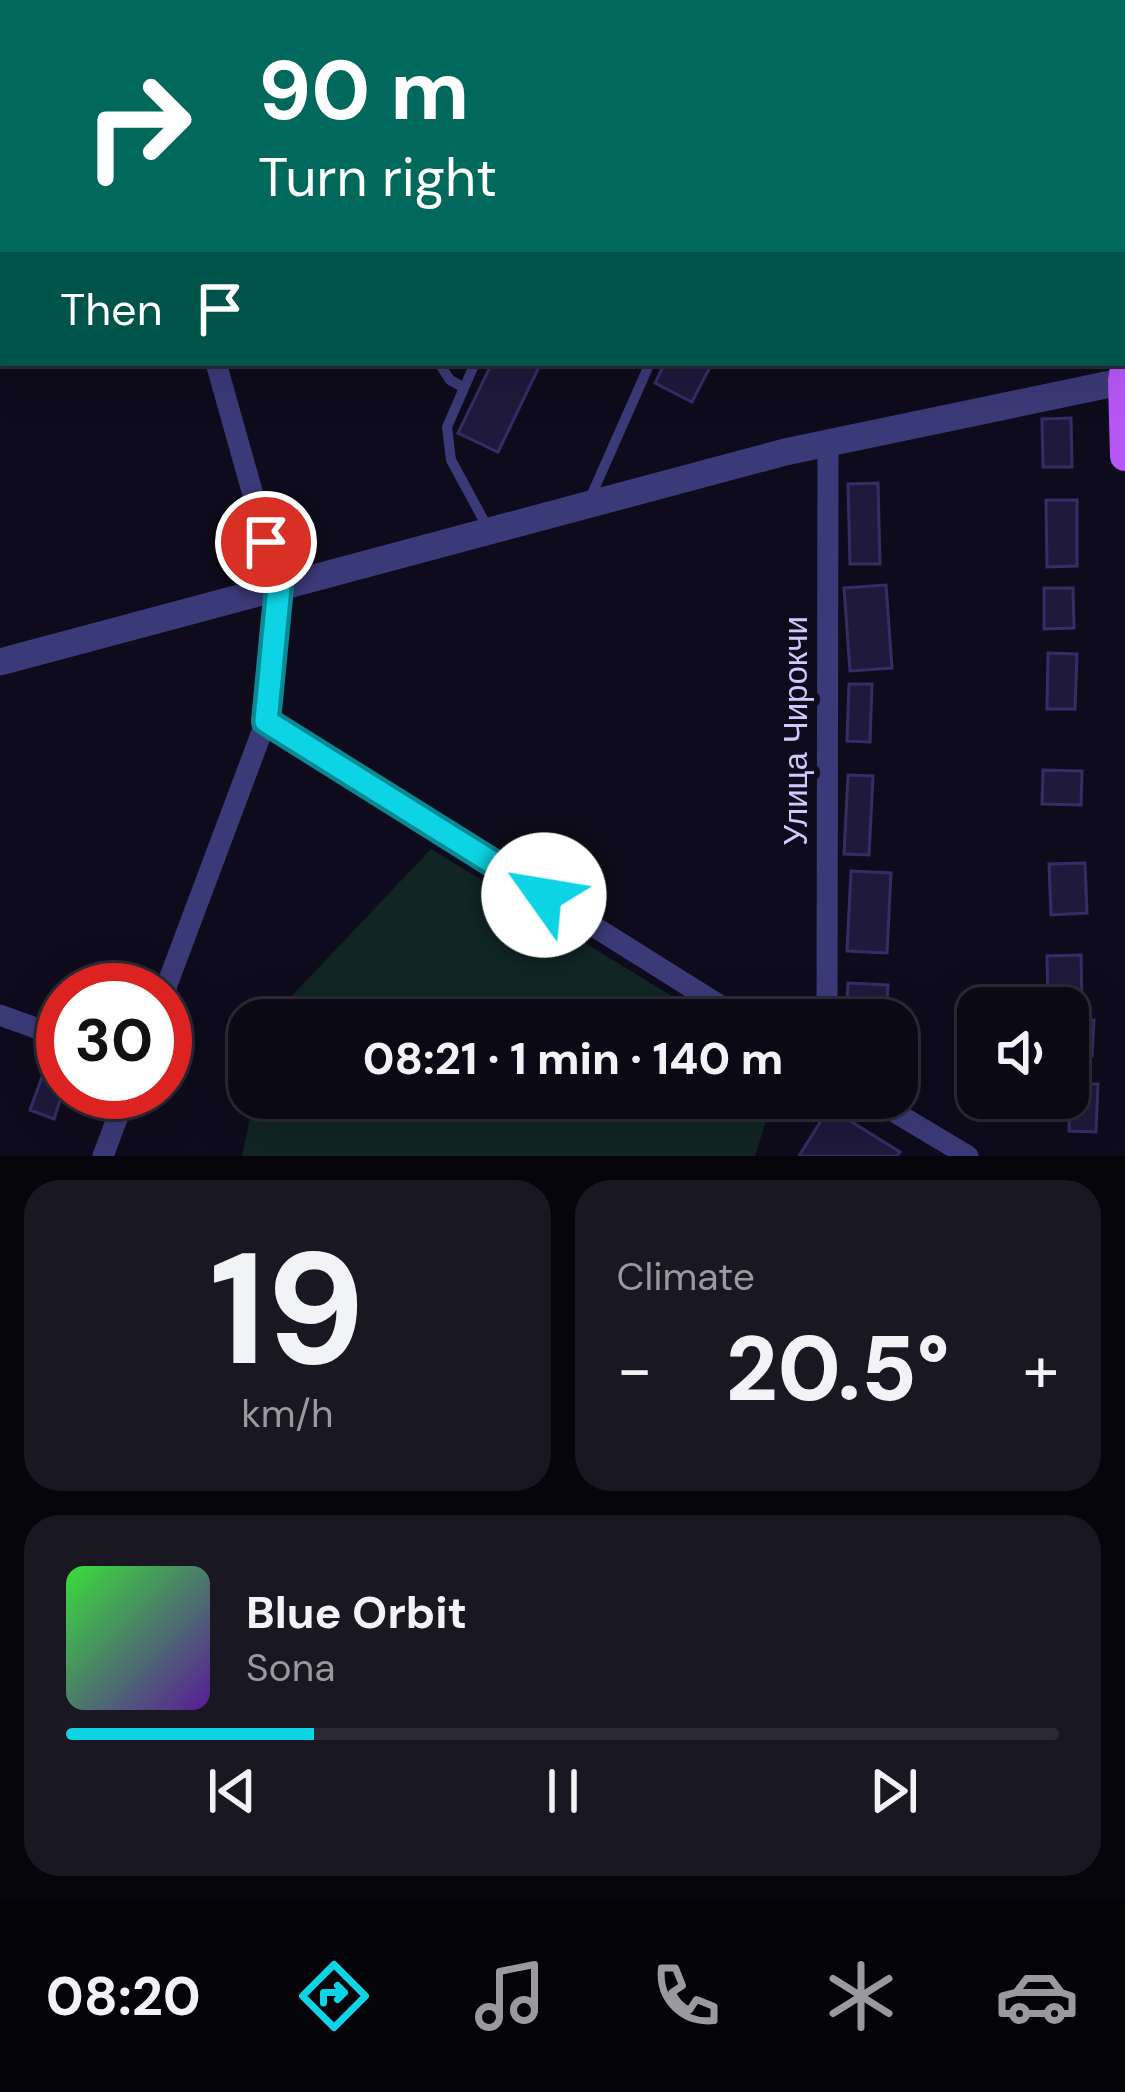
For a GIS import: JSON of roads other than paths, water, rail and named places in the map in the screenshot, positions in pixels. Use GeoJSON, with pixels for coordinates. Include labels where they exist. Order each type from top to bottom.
{"type":"FeatureCollection","features":[{"type":"Feature","properties":{"kind":"main road"},"geometry":{"type":"LineString","coordinates":[[1124,377],[1125,456]]}},
{"type":"Feature","properties":{"kind":"street"},"geometry":{"type":"LineString","coordinates":[[175,963],[266,721],[279,587],[217,366]]}},
{"type":"Feature","properties":{"kind":"street"},"geometry":{"type":"LineString","coordinates":[[0,662],[829,442],[1124,377]]}},
{"type":"Feature","properties":{"kind":"street","name":"Улица Чирокчи"},"geometry":{"type":"LineString","coordinates":[[827,999],[829,442]]}},
{"type":"Feature","properties":{"kind":"street"},"geometry":{"type":"LineString","coordinates":[[266,721],[709,999]]}},
{"type":"Feature","properties":{"kind":"street"},"geometry":{"type":"LineString","coordinates":[[0,1015],[36,1028]]}},
{"type":"Feature","properties":{"kind":"street"},"geometry":{"type":"LineString","coordinates":[[103,1156],[117,1119]]}},
{"type":"Feature","properties":{"kind":"street"},"geometry":{"type":"LineString","coordinates":[[906,1119],[968,1156]]}},
{"type":"Feature","properties":{"kind":"lane"},"geometry":{"type":"LineString","coordinates":[[441,366],[450,380],[463,387]]}},
{"type":"Feature","properties":{"kind":"lane"},"geometry":{"type":"LineString","coordinates":[[474,366],[447,427],[451,460],[489,531]]}},
{"type":"Feature","properties":{"kind":"lane"},"geometry":{"type":"LineString","coordinates":[[587,504],[649,366]]}}]}
